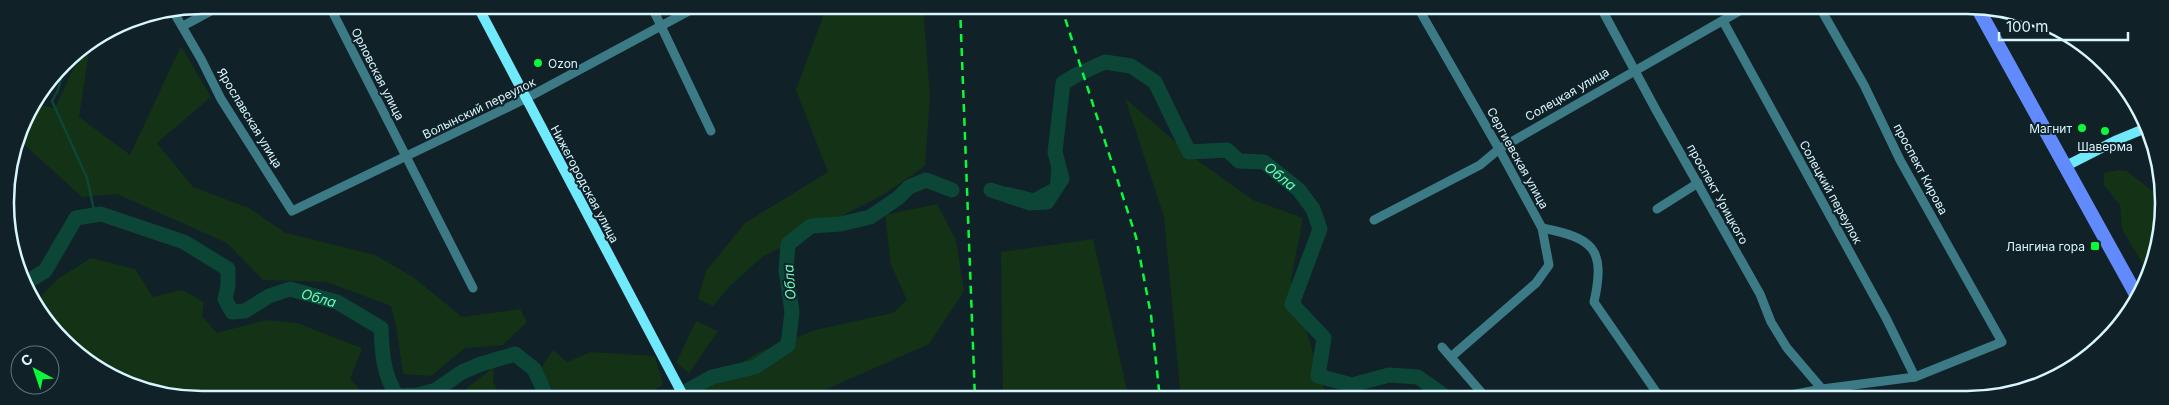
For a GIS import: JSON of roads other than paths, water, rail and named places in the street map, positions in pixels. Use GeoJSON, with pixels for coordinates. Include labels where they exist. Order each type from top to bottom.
{"type":"FeatureCollection","features":[{"type":"Feature","properties":{"kind":"main road"},"geometry":{"type":"LineString","coordinates":[[1981,14],[2134,290]]}},
{"type":"Feature","properties":{"kind":"street"},"geometry":{"type":"LineString","coordinates":[[182,26],[205,14]]}},
{"type":"Feature","properties":{"kind":"street","name":"Орловская улица"},"geometry":{"type":"LineString","coordinates":[[333,14],[473,288]]}},
{"type":"Feature","properties":{"kind":"street","name":"Нижегородская улица"},"geometry":{"type":"LineString","coordinates":[[481,14],[525,100],[613,261],[680,391]]}},
{"type":"Feature","properties":{"kind":"street"},"geometry":{"type":"LineString","coordinates":[[656,14],[710,130]]}},
{"type":"Feature","properties":{"kind":"street","name":"Волынский переулок"},"geometry":{"type":"LineString","coordinates":[[292,211],[525,100],[685,14]]}},
{"type":"Feature","properties":{"kind":"street","name":"Сергиевская улица"},"geometry":{"type":"LineString","coordinates":[[1422,14],[1542,228],[1570,234],[1584,241],[1599,261],[1600,277],[1594,302],[1655,391]]}},
{"type":"Feature","properties":{"kind":"street","name":"проспект Урицкого"},"geometry":{"type":"LineString","coordinates":[[1604,14],[1656,110],[1760,294],[1771,322],[1787,348],[1822,389]]}},
{"type":"Feature","properties":{"kind":"street","name":"Солецкая улица"},"geometry":{"type":"LineString","coordinates":[[1374,220],[1480,165],[1499,149],[1735,14]]}},
{"type":"Feature","properties":{"kind":"street","name":"проспект Кирова"},"geometry":{"type":"LineString","coordinates":[[1824,14],[1864,85],[1900,160],[2002,342],[1915,377]]}},
{"type":"Feature","properties":{"kind":"street","name":"Ярославская улица"},"geometry":{"type":"LineString","coordinates":[[176,15],[221,99],[292,211]]}},
{"type":"Feature","properties":{"kind":"street","name":"Солецкий переулок"},"geometry":{"type":"LineString","coordinates":[[1723,21],[1886,318],[1915,377]]}},
{"type":"Feature","properties":{"kind":"street"},"geometry":{"type":"LineString","coordinates":[[2064,167],[2141,130]]}},
{"type":"Feature","properties":{"kind":"street"},"geometry":{"type":"LineString","coordinates":[[1657,209],[1698,183]]}},
{"type":"Feature","properties":{"kind":"street"},"geometry":{"type":"LineString","coordinates":[[1451,357],[1536,283],[1549,265],[1542,228]]}},
{"type":"Feature","properties":{"kind":"street"},"geometry":{"type":"LineString","coordinates":[[1442,347],[1480,391]]}},
{"type":"Feature","properties":{"kind":"street"},"geometry":{"type":"LineString","coordinates":[[1811,391],[1915,377]]}},
{"type":"Feature","properties":{"kind":"waterway","name":"Обла"},"geometry":{"type":"LineString","coordinates":[[991,190],[1030,203],[1047,202],[1062,179],[1055,152],[1063,83],[1105,62],[1131,66],[1155,82],[1189,152],[1227,150],[1239,161],[1264,162],[1299,190],[1313,209],[1320,229],[1292,304],[1324,338],[1318,376],[1352,385],[1389,375],[1418,377],[1438,391]]}},
{"type":"Feature","properties":{"kind":"waterway"},"geometry":{"type":"LineString","coordinates":[[61,77],[52,101],[87,178],[95,215]]}},
{"type":"Feature","properties":{"kind":"waterway","name":"Обла"},"geometry":{"type":"LineString","coordinates":[[687,391],[712,377],[755,367],[788,345],[792,312],[786,270],[788,244],[811,226],[841,224],[870,217],[898,198],[909,187],[926,180],[952,190]]}},
{"type":"Feature","properties":{"kind":"waterway","name":"Обла"},"geometry":{"type":"LineString","coordinates":[[30,280],[45,271],[76,218],[101,214],[184,242],[228,269],[228,286],[225,299],[232,312],[245,311],[269,296],[290,289],[337,302],[381,328],[386,371],[394,391]]}},
{"type":"Feature","properties":{"kind":"waterway","name":"Обла"},"geometry":{"type":"LineString","coordinates":[[432,391],[462,372],[515,354],[534,369],[544,391]]}},
{"type":"Feature","properties":{"kind":"railway"},"geometry":{"type":"LineString","coordinates":[[960,14],[975,391]]}},
{"type":"Feature","properties":{"kind":"railway"},"geometry":{"type":"LineString","coordinates":[[1064,14],[1136,237],[1151,315],[1159,391]]}},
{"type":"Feature","properties":{"kind":"place","name":"Ozon"},"geometry":{"type":"Point","coordinates":[538,63]}},
{"type":"Feature","properties":{"kind":"place","name":"Магнит"},"geometry":{"type":"Point","coordinates":[2082,128]}},
{"type":"Feature","properties":{"kind":"place","name":"Шаверма"},"geometry":{"type":"Point","coordinates":[2105,131]}},
{"type":"Feature","properties":{"kind":"place","name":"Лангина гора"},"geometry":{"type":"Point","coordinates":[2095,246]}}]}
